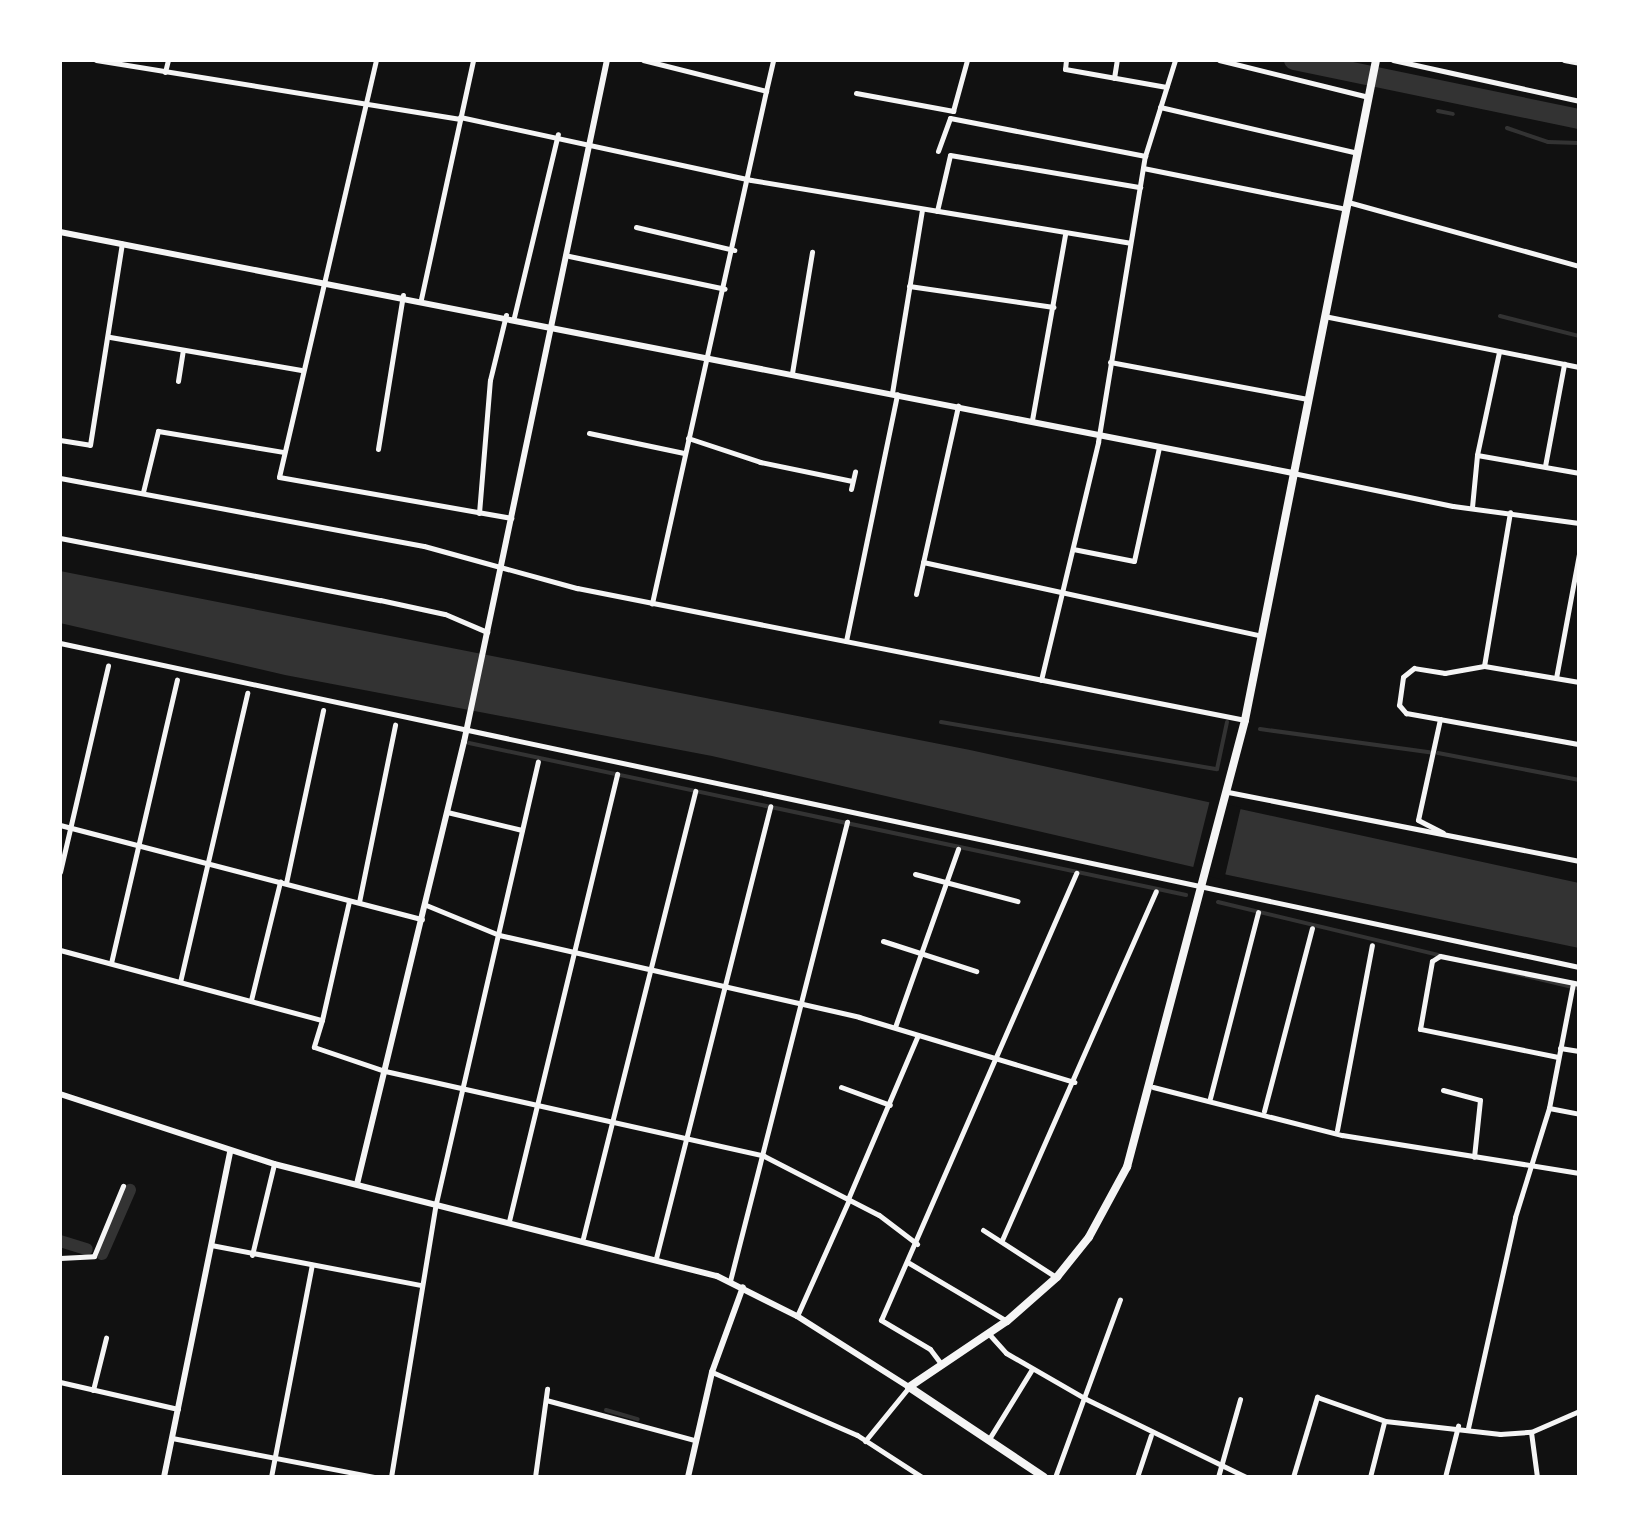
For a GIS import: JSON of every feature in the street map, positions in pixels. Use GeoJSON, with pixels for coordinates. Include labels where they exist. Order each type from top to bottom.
{"type":"FeatureCollection","features":[{"type":"Feature","properties":{"kind":"main road"},"geometry":{"type":"LineString","coordinates":[[1044,1477],[909,1387],[1007,1321],[1057,1277],[1109,1205],[1153,1088],[1244,720],[1376,61]]}},
{"type":"Feature","properties":{"kind":"street"},"geometry":{"type":"LineString","coordinates":[[96,60],[558,134],[751,180],[1130,244]]}},
{"type":"Feature","properties":{"kind":"street"},"geometry":{"type":"LineString","coordinates":[[165,72],[168,60]]}},
{"type":"Feature","properties":{"kind":"street"},"geometry":{"type":"LineString","coordinates":[[376,60],[326,280],[301,370],[282,481],[511,518]]}},
{"type":"Feature","properties":{"kind":"street"},"geometry":{"type":"LineString","coordinates":[[421,298],[473,60]]}},
{"type":"Feature","properties":{"kind":"street"},"geometry":{"type":"LineString","coordinates":[[357,1184],[467,726],[556,325],[607,60]]}},
{"type":"Feature","properties":{"kind":"street"},"geometry":{"type":"LineString","coordinates":[[643,60],[766,91]]}},
{"type":"Feature","properties":{"kind":"street"},"geometry":{"type":"LineString","coordinates":[[652,602],[684,452],[751,180],[773,60]]}},
{"type":"Feature","properties":{"kind":"street"},"geometry":{"type":"LineString","coordinates":[[938,151],[967,60]]}},
{"type":"Feature","properties":{"kind":"street"},"geometry":{"type":"LineString","coordinates":[[1066,60],[1065,69],[1166,88]]}},
{"type":"Feature","properties":{"kind":"street"},"geometry":{"type":"LineString","coordinates":[[1114,78],[1117,60]]}},
{"type":"Feature","properties":{"kind":"street"},"geometry":{"type":"LineString","coordinates":[[1041,680],[1099,434],[1143,168],[1174,60]]}},
{"type":"Feature","properties":{"kind":"street"},"geometry":{"type":"LineString","coordinates":[[1218,60],[1370,93]]}},
{"type":"Feature","properties":{"kind":"street"},"geometry":{"type":"LineString","coordinates":[[1393,60],[1579,100]]}},
{"type":"Feature","properties":{"kind":"street"},"geometry":{"type":"LineString","coordinates":[[1564,60],[1579,63]]}},
{"type":"Feature","properties":{"kind":"street"},"geometry":{"type":"LineString","coordinates":[[856,93],[1146,156]]}},
{"type":"Feature","properties":{"kind":"street"},"geometry":{"type":"LineString","coordinates":[[1160,107],[1358,153]]}},
{"type":"Feature","properties":{"kind":"street"},"geometry":{"type":"LineString","coordinates":[[479,513],[490,380],[558,134]]}},
{"type":"Feature","properties":{"kind":"street"},"geometry":{"type":"LineString","coordinates":[[938,211],[950,155],[1140,187]]}},
{"type":"Feature","properties":{"kind":"street"},"geometry":{"type":"LineString","coordinates":[[1143,168],[1347,206],[1579,266]]}},
{"type":"Feature","properties":{"kind":"street"},"geometry":{"type":"LineString","coordinates":[[846,642],[894,393],[922,208]]}},
{"type":"Feature","properties":{"kind":"street"},"geometry":{"type":"LineString","coordinates":[[636,227],[734,250]]}},
{"type":"Feature","properties":{"kind":"street"},"geometry":{"type":"LineString","coordinates":[[60,232],[421,298],[1472,508],[1579,523]]}},
{"type":"Feature","properties":{"kind":"street"},"geometry":{"type":"LineString","coordinates":[[1032,420],[1065,234]]}},
{"type":"Feature","properties":{"kind":"street"},"geometry":{"type":"LineString","coordinates":[[60,440],[90,445],[122,244]]}},
{"type":"Feature","properties":{"kind":"street"},"geometry":{"type":"LineString","coordinates":[[792,373],[812,252]]}},
{"type":"Feature","properties":{"kind":"street"},"geometry":{"type":"LineString","coordinates":[[569,256],[725,289]]}},
{"type":"Feature","properties":{"kind":"street"},"geometry":{"type":"LineString","coordinates":[[909,286],[1054,307]]}},
{"type":"Feature","properties":{"kind":"street"},"geometry":{"type":"LineString","coordinates":[[378,449],[403,295]]}},
{"type":"Feature","properties":{"kind":"street"},"geometry":{"type":"LineString","coordinates":[[1324,316],[1579,367]]}},
{"type":"Feature","properties":{"kind":"street"},"geometry":{"type":"LineString","coordinates":[[110,337],[301,370]]}},
{"type":"Feature","properties":{"kind":"street"},"geometry":{"type":"LineString","coordinates":[[178,381],[183,350]]}},
{"type":"Feature","properties":{"kind":"street"},"geometry":{"type":"LineString","coordinates":[[1472,508],[1477,455],[1500,352]]}},
{"type":"Feature","properties":{"kind":"street"},"geometry":{"type":"LineString","coordinates":[[1110,362],[1308,399]]}},
{"type":"Feature","properties":{"kind":"street"},"geometry":{"type":"LineString","coordinates":[[1545,466],[1564,364]]}},
{"type":"Feature","properties":{"kind":"street"},"geometry":{"type":"LineString","coordinates":[[916,594],[958,406]]}},
{"type":"Feature","properties":{"kind":"street"},"geometry":{"type":"LineString","coordinates":[[143,492],[158,432],[284,452]]}},
{"type":"Feature","properties":{"kind":"street"},"geometry":{"type":"LineString","coordinates":[[589,433],[684,452]]}},
{"type":"Feature","properties":{"kind":"street"},"geometry":{"type":"LineString","coordinates":[[688,438],[760,462],[852,481]]}},
{"type":"Feature","properties":{"kind":"street"},"geometry":{"type":"LineString","coordinates":[[1073,548],[1134,561],[1159,446]]}},
{"type":"Feature","properties":{"kind":"street"},"geometry":{"type":"LineString","coordinates":[[1477,455],[1579,473]]}},
{"type":"Feature","properties":{"kind":"street"},"geometry":{"type":"LineString","coordinates":[[851,489],[855,471]]}},
{"type":"Feature","properties":{"kind":"street"},"geometry":{"type":"LineString","coordinates":[[60,478],[424,546],[499,570],[1244,720]]}},
{"type":"Feature","properties":{"kind":"street"},"geometry":{"type":"LineString","coordinates":[[1484,666],[1510,511]]}},
{"type":"Feature","properties":{"kind":"street"},"geometry":{"type":"LineString","coordinates":[[60,538],[396,603],[486,637]]}},
{"type":"Feature","properties":{"kind":"street"},"geometry":{"type":"LineString","coordinates":[[1556,678],[1579,554]]}},
{"type":"Feature","properties":{"kind":"street"},"geometry":{"type":"LineString","coordinates":[[923,562],[1262,636]]}},
{"type":"Feature","properties":{"kind":"street"},"geometry":{"type":"LineString","coordinates":[[60,644],[1206,881],[1579,967]]}},
{"type":"Feature","properties":{"kind":"street"},"geometry":{"type":"LineString","coordinates":[[60,872],[108,665]]}},
{"type":"Feature","properties":{"kind":"street"},"geometry":{"type":"LineString","coordinates":[[1579,682],[1484,666],[1445,673],[1414,668],[1403,677],[1399,706],[1406,713],[1579,744]]}},
{"type":"Feature","properties":{"kind":"street"},"geometry":{"type":"LineString","coordinates":[[111,963],[177,680]]}},
{"type":"Feature","properties":{"kind":"street"},"geometry":{"type":"LineString","coordinates":[[180,982],[248,694]]}},
{"type":"Feature","properties":{"kind":"street"},"geometry":{"type":"LineString","coordinates":[[251,1002],[323,710]]}},
{"type":"Feature","properties":{"kind":"street"},"geometry":{"type":"LineString","coordinates":[[1440,719],[1418,820],[1449,837]]}},
{"type":"Feature","properties":{"kind":"street"},"geometry":{"type":"LineString","coordinates":[[359,902],[395,725]]}},
{"type":"Feature","properties":{"kind":"street"},"geometry":{"type":"LineString","coordinates":[[390,1477],[436,1203],[538,762]]}},
{"type":"Feature","properties":{"kind":"street"},"geometry":{"type":"LineString","coordinates":[[509,1221],[617,774]]}},
{"type":"Feature","properties":{"kind":"street"},"geometry":{"type":"LineString","coordinates":[[582,1238],[695,791]]}},
{"type":"Feature","properties":{"kind":"street"},"geometry":{"type":"LineString","coordinates":[[1227,797],[1578,860]]}},
{"type":"Feature","properties":{"kind":"street"},"geometry":{"type":"LineString","coordinates":[[656,1258],[690,1137],[770,806]]}},
{"type":"Feature","properties":{"kind":"street"},"geometry":{"type":"LineString","coordinates":[[447,812],[522,830]]}},
{"type":"Feature","properties":{"kind":"street"},"geometry":{"type":"LineString","coordinates":[[730,1281],[847,822]]}},
{"type":"Feature","properties":{"kind":"street"},"geometry":{"type":"LineString","coordinates":[[60,825],[422,919]]}},
{"type":"Feature","properties":{"kind":"street"},"geometry":{"type":"LineString","coordinates":[[895,1028],[958,849]]}},
{"type":"Feature","properties":{"kind":"street"},"geometry":{"type":"LineString","coordinates":[[942,1365],[930,1350],[881,1320],[918,1244],[1076,873]]}},
{"type":"Feature","properties":{"kind":"street"},"geometry":{"type":"LineString","coordinates":[[915,874],[1018,901]]}},
{"type":"Feature","properties":{"kind":"street"},"geometry":{"type":"LineString","coordinates":[[1002,1240],[1156,891]]}},
{"type":"Feature","properties":{"kind":"street"},"geometry":{"type":"LineString","coordinates":[[349,900],[314,1047],[385,1071],[462,1090],[614,1118],[764,1156],[848,1199],[918,1244]]}},
{"type":"Feature","properties":{"kind":"street"},"geometry":{"type":"LineString","coordinates":[[426,906],[500,935],[803,1004],[996,1056],[1074,1082]]}},
{"type":"Feature","properties":{"kind":"street"},"geometry":{"type":"LineString","coordinates":[[1210,1098],[1258,912]]}},
{"type":"Feature","properties":{"kind":"street"},"geometry":{"type":"LineString","coordinates":[[1264,1111],[1312,928]]}},
{"type":"Feature","properties":{"kind":"street"},"geometry":{"type":"LineString","coordinates":[[883,941],[976,971]]}},
{"type":"Feature","properties":{"kind":"street"},"geometry":{"type":"LineString","coordinates":[[1337,1130],[1372,945]]}},
{"type":"Feature","properties":{"kind":"street"},"geometry":{"type":"LineString","coordinates":[[60,950],[322,1020]]}},
{"type":"Feature","properties":{"kind":"street"},"geometry":{"type":"LineString","coordinates":[[1468,1428],[1515,1217],[1549,1108],[1574,986],[1434,959],[1420,1028],[1558,1056]]}},
{"type":"Feature","properties":{"kind":"street"},"geometry":{"type":"LineString","coordinates":[[796,1316],[918,1035]]}},
{"type":"Feature","properties":{"kind":"street"},"geometry":{"type":"LineString","coordinates":[[1560,1048],[1579,1052]]}},
{"type":"Feature","properties":{"kind":"street"},"geometry":{"type":"LineString","coordinates":[[840,1088],[890,1105]]}},
{"type":"Feature","properties":{"kind":"street"},"geometry":{"type":"LineString","coordinates":[[1153,1088],[1337,1130],[1579,1174]]}},
{"type":"Feature","properties":{"kind":"street"},"geometry":{"type":"LineString","coordinates":[[1443,1090],[1480,1100],[1474,1157]]}},
{"type":"Feature","properties":{"kind":"street"},"geometry":{"type":"LineString","coordinates":[[60,1094],[230,1152],[582,1238],[730,1281],[796,1316],[909,1387]]}},
{"type":"Feature","properties":{"kind":"street"},"geometry":{"type":"LineString","coordinates":[[1549,1108],[1579,1114]]}},
{"type":"Feature","properties":{"kind":"street"},"geometry":{"type":"LineString","coordinates":[[164,1477],[230,1152]]}},
{"type":"Feature","properties":{"kind":"street"},"geometry":{"type":"LineString","coordinates":[[252,1254],[274,1164]]}},
{"type":"Feature","properties":{"kind":"street"},"geometry":{"type":"LineString","coordinates":[[60,1258],[94,1256],[123,1186]]}},
{"type":"Feature","properties":{"kind":"street"},"geometry":{"type":"LineString","coordinates":[[983,1230],[1057,1277]]}},
{"type":"Feature","properties":{"kind":"street"},"geometry":{"type":"LineString","coordinates":[[211,1244],[421,1286]]}},
{"type":"Feature","properties":{"kind":"street"},"geometry":{"type":"LineString","coordinates":[[909,1263],[1007,1321]]}},
{"type":"Feature","properties":{"kind":"street"},"geometry":{"type":"LineString","coordinates":[[271,1477],[312,1266]]}},
{"type":"Feature","properties":{"kind":"street"},"geometry":{"type":"LineString","coordinates":[[688,1477],[712,1372],[743,1287]]}},
{"type":"Feature","properties":{"kind":"street"},"geometry":{"type":"LineString","coordinates":[[1055,1477],[1120,1299]]}},
{"type":"Feature","properties":{"kind":"street"},"geometry":{"type":"LineString","coordinates":[[989,1334],[1032,1369],[1086,1400],[1246,1477]]}},
{"type":"Feature","properties":{"kind":"street"},"geometry":{"type":"LineString","coordinates":[[93,1390],[106,1338]]}},
{"type":"Feature","properties":{"kind":"street"},"geometry":{"type":"LineString","coordinates":[[988,1441],[1032,1369]]}},
{"type":"Feature","properties":{"kind":"street"},"geometry":{"type":"LineString","coordinates":[[712,1372],[865,1440],[922,1477]]}},
{"type":"Feature","properties":{"kind":"street"},"geometry":{"type":"LineString","coordinates":[[60,1382],[178,1410]]}},
{"type":"Feature","properties":{"kind":"street"},"geometry":{"type":"LineString","coordinates":[[865,1440],[898,1392],[909,1387]]}},
{"type":"Feature","properties":{"kind":"street"},"geometry":{"type":"LineString","coordinates":[[535,1477],[547,1389]]}},
{"type":"Feature","properties":{"kind":"street"},"geometry":{"type":"LineString","coordinates":[[1293,1477],[1317,1397],[1385,1421],[1531,1432],[1579,1411]]}},
{"type":"Feature","properties":{"kind":"street"},"geometry":{"type":"LineString","coordinates":[[1218,1477],[1240,1399]]}},
{"type":"Feature","properties":{"kind":"street"},"geometry":{"type":"LineString","coordinates":[[546,1400],[694,1440]]}},
{"type":"Feature","properties":{"kind":"street"},"geometry":{"type":"LineString","coordinates":[[1370,1477],[1385,1421]]}},
{"type":"Feature","properties":{"kind":"street"},"geometry":{"type":"LineString","coordinates":[[1445,1477],[1458,1426]]}},
{"type":"Feature","properties":{"kind":"street"},"geometry":{"type":"LineString","coordinates":[[1531,1432],[1538,1477]]}},
{"type":"Feature","properties":{"kind":"street"},"geometry":{"type":"LineString","coordinates":[[1137,1477],[1151,1434]]}},
{"type":"Feature","properties":{"kind":"street"},"geometry":{"type":"LineString","coordinates":[[172,1438],[375,1477]]}},
{"type":"Feature","properties":{"kind":"shaded area"},"geometry":{"type":"Polygon","coordinates":[[[60,571],[970,750],[1579,883],[1579,948],[1228,875],[712,756],[285,675],[60,623],[60,571]]]}},
{"type":"Feature","properties":{"kind":"pier"},"geometry":{"type":"Polygon","coordinates":[[[1210,800],[1241,807],[1224,880],[1192,872],[1210,800]]]}},
{"type":"Feature","properties":{"kind":"waterway"},"geometry":{"type":"LineString","coordinates":[[1294,60],[1579,119]]}},
{"type":"Feature","properties":{"kind":"waterway"},"geometry":{"type":"LineString","coordinates":[[1438,111],[1453,114]]}},
{"type":"Feature","properties":{"kind":"waterway"},"geometry":{"type":"LineString","coordinates":[[1507,128],[1548,142],[1579,143]]}},
{"type":"Feature","properties":{"kind":"waterway"},"geometry":{"type":"LineString","coordinates":[[1500,316],[1579,336]]}},
{"type":"Feature","properties":{"kind":"waterway"},"geometry":{"type":"LineString","coordinates":[[941,722],[1217,769],[1227,722]]}},
{"type":"Feature","properties":{"kind":"waterway"},"geometry":{"type":"LineString","coordinates":[[1260,729],[1429,752]]}},
{"type":"Feature","properties":{"kind":"waterway"},"geometry":{"type":"LineString","coordinates":[[469,743],[1186,895]]}},
{"type":"Feature","properties":{"kind":"waterway"},"geometry":{"type":"LineString","coordinates":[[1438,753],[1579,780]]}},
{"type":"Feature","properties":{"kind":"waterway"},"geometry":{"type":"LineString","coordinates":[[1218,902],[1579,989]]}},
{"type":"Feature","properties":{"kind":"waterway"},"geometry":{"type":"LineString","coordinates":[[102,1254],[130,1190]]}},
{"type":"Feature","properties":{"kind":"waterway"},"geometry":{"type":"LineString","coordinates":[[60,1241],[87,1249]]}},
{"type":"Feature","properties":{"kind":"waterway"},"geometry":{"type":"LineString","coordinates":[[606,1410],[638,1419]]}}]}
